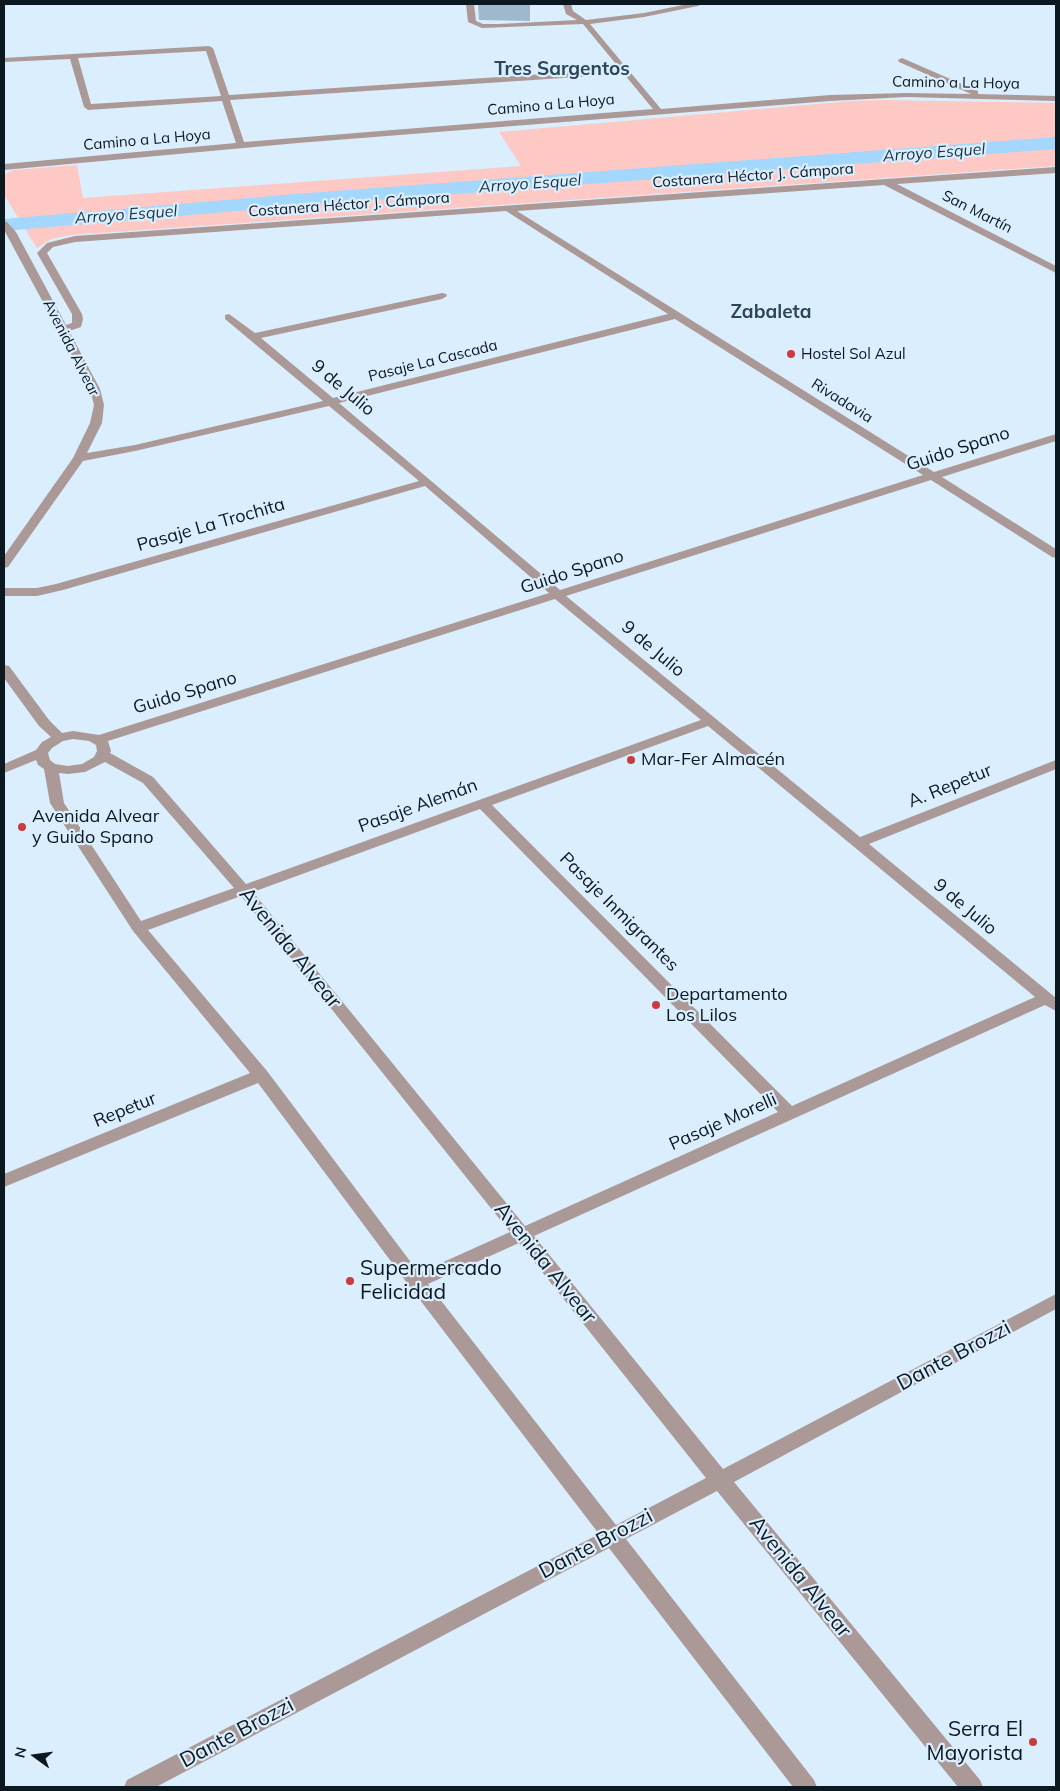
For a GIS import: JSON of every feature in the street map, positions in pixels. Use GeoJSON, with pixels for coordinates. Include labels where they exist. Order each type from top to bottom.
{"type":"FeatureCollection","features":[{"type":"Feature","properties":{"kind":"street"},"geometry":{"type":"LineString","coordinates":[[470,4],[472,22],[482,26],[585,22],[644,15],[698,4]]}},
{"type":"Feature","properties":{"kind":"street"},"geometry":{"type":"LineString","coordinates":[[567,4],[569,12],[585,22],[658,110]]}},
{"type":"Feature","properties":{"kind":"street"},"geometry":{"type":"LineString","coordinates":[[4,60],[209,48],[241,145]]}},
{"type":"Feature","properties":{"kind":"street"},"geometry":{"type":"LineString","coordinates":[[73,56],[88,107],[626,71]]}},
{"type":"Feature","properties":{"kind":"street"},"geometry":{"type":"LineString","coordinates":[[902,60],[981,96]]}},
{"type":"Feature","properties":{"kind":"street","name":"Camino a La Hoya"},"geometry":{"type":"LineString","coordinates":[[4,167],[658,110],[897,95],[1056,99]]}},
{"type":"Feature","properties":{"kind":"street","name":"Camino a La Hoya"},"geometry":{"type":"LineString","coordinates":[[4,161],[48,162]]}},
{"type":"Feature","properties":{"kind":"street","name":"Costanera Héctor J. Cámpora"},"geometry":{"type":"LineString","coordinates":[[63,330],[76,324],[78,319],[42,253],[50,245],[76,239],[510,210],[884,181],[1056,170]]}},
{"type":"Feature","properties":{"kind":"street","name":"San Martín"},"geometry":{"type":"LineString","coordinates":[[884,181],[1056,270]]}},
{"type":"Feature","properties":{"kind":"street","name":"Rivadavia"},"geometry":{"type":"LineString","coordinates":[[510,210],[1056,554]]}},
{"type":"Feature","properties":{"kind":"street","name":"Avenida Alvear"},"geometry":{"type":"LineString","coordinates":[[4,224],[11,232],[95,389],[99,405],[96,423],[79,458],[4,564]]}},
{"type":"Feature","properties":{"kind":"street"},"geometry":{"type":"LineString","coordinates":[[253,337],[442,296]]}},
{"type":"Feature","properties":{"kind":"street","name":"Pasaje La Cascada"},"geometry":{"type":"LineString","coordinates":[[79,458],[135,448],[331,402],[677,314]]}},
{"type":"Feature","properties":{"kind":"street","name":"9 de Julio"},"geometry":{"type":"LineString","coordinates":[[229,317],[427,482],[559,596],[1051,1002]]}},
{"type":"Feature","properties":{"kind":"street","name":"Guido Spano"},"geometry":{"type":"LineString","coordinates":[[100,747],[559,596],[1056,437]]}},
{"type":"Feature","properties":{"kind":"street","name":"Pasaje La Trochita"},"geometry":{"type":"LineString","coordinates":[[4,592],[37,592],[59,587],[427,482]]}},
{"type":"Feature","properties":{"kind":"street"},"geometry":{"type":"LineString","coordinates":[[4,669],[44,722],[59,738]]}},
{"type":"Feature","properties":{"kind":"street","name":"Pasaje Alemán"},"geometry":{"type":"LineString","coordinates":[[138,928],[242,888],[710,721]]}},
{"type":"Feature","properties":{"kind":"street"},"geometry":{"type":"LineString","coordinates":[[5,769],[46,761],[68,770],[85,768],[93,764],[100,747],[80,735],[59,738],[47,745],[46,761],[57,803],[138,928],[261,1075],[416,1282],[806,1787]]}},
{"type":"Feature","properties":{"kind":"street","name":"Avenida Alvear"},"geometry":{"type":"LineString","coordinates":[[100,747],[148,780],[242,888],[720,1480],[972,1787]]}},
{"type":"Feature","properties":{"kind":"street","name":"A. Repetur"},"geometry":{"type":"LineString","coordinates":[[858,843],[1056,764]]}},
{"type":"Feature","properties":{"kind":"street","name":"Pasaje Inmigrantes"},"geometry":{"type":"LineString","coordinates":[[482,803],[790,1114]]}},
{"type":"Feature","properties":{"kind":"street","name":"Pasaje Morelli"},"geometry":{"type":"LineString","coordinates":[[416,1282],[790,1114],[1051,1002]]}},
{"type":"Feature","properties":{"kind":"street","name":"Repetur"},"geometry":{"type":"LineString","coordinates":[[4,1181],[261,1075]]}},
{"type":"Feature","properties":{"kind":"street","name":"Dante Brozzi"},"geometry":{"type":"LineString","coordinates":[[135,1787],[720,1480],[1056,1301]]}},
{"type":"Feature","properties":{"kind":"shaded area"},"geometry":{"type":"Polygon","coordinates":[[[851,101],[1056,103],[1056,166],[71,235],[51,239],[37,248],[4,195],[4,175],[14,170],[77,165],[83,198],[521,166],[499,132],[851,101]]]}},
{"type":"Feature","properties":{"kind":"waterway","name":"Arroyo Esquel"},"geometry":{"type":"LineString","coordinates":[[4,225],[295,200],[1056,143]]}},
{"type":"Feature","properties":{"kind":"place","name":"Hostel Sol Azul"},"geometry":{"type":"Point","coordinates":[791,354]}},
{"type":"Feature","properties":{"kind":"place","name":"Mar-Fer Almacén"},"geometry":{"type":"Point","coordinates":[631,760]}},
{"type":"Feature","properties":{"kind":"place","name":"Avenida Alvear y Guido Spano"},"geometry":{"type":"Point","coordinates":[22,827]}},
{"type":"Feature","properties":{"kind":"place","name":"Departamento Los Lilos"},"geometry":{"type":"Point","coordinates":[656,1005]}},
{"type":"Feature","properties":{"kind":"place","name":"Supermercado Felicidad"},"geometry":{"type":"Point","coordinates":[350,1281]}},
{"type":"Feature","properties":{"kind":"place","name":"Serra El Mayorista"},"geometry":{"type":"Point","coordinates":[1033,1742]}},
{"type":"Feature","properties":{"kind":"district","name":"Tres Sargentos"},"geometry":{"type":"Point","coordinates":[562,69]}},
{"type":"Feature","properties":{"kind":"district","name":"Zabaleta"},"geometry":{"type":"Point","coordinates":[771,312]}}]}
